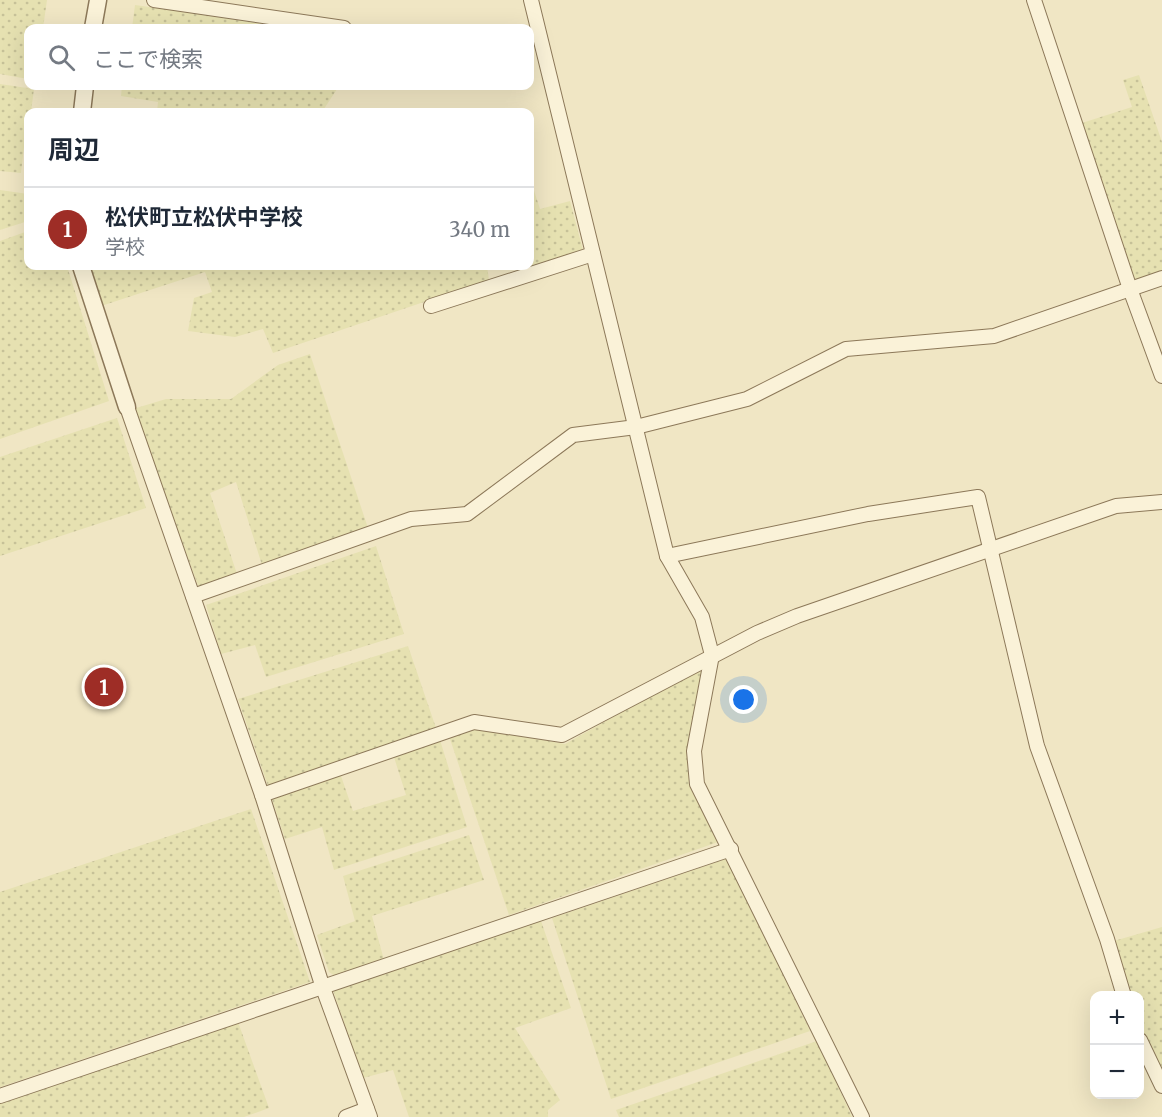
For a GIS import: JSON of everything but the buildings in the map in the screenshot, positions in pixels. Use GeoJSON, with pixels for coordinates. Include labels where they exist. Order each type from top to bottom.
{"type":"FeatureCollection","features":[{"type":"Feature","properties":{"kind":"street"},"geometry":{"type":"LineString","coordinates":[[94,24],[98,0]]}},
{"type":"Feature","properties":{"kind":"street"},"geometry":{"type":"LineString","coordinates":[[154,0],[317,24]]}},
{"type":"Feature","properties":{"kind":"street"},"geometry":{"type":"LineString","coordinates":[[531,0],[667,556],[702,617],[711,656],[694,751],[697,784],[862,1117]]}},
{"type":"Feature","properties":{"kind":"street"},"geometry":{"type":"LineString","coordinates":[[1034,0],[1130,289],[1162,376]]}},
{"type":"Feature","properties":{"kind":"street"},"geometry":{"type":"LineString","coordinates":[[534,57],[544,58]]}},
{"type":"Feature","properties":{"kind":"street"},"geometry":{"type":"LineString","coordinates":[[82,108],[85,90]]}},
{"type":"Feature","properties":{"kind":"street"},"geometry":{"type":"LineString","coordinates":[[431,306],[593,254]]}},
{"type":"Feature","properties":{"kind":"street"},"geometry":{"type":"LineString","coordinates":[[82,270],[127,407],[262,795],[323,988],[369,1113],[346,1117]]}},
{"type":"Feature","properties":{"kind":"street"},"geometry":{"type":"LineString","coordinates":[[193,597],[411,519],[467,514],[573,435],[636,427],[747,399],[846,349],[994,336],[1162,278]]}},
{"type":"Feature","properties":{"kind":"street"},"geometry":{"type":"LineString","coordinates":[[667,556],[868,514],[978,496],[1037,746],[1107,939],[1123,991]]}},
{"type":"Feature","properties":{"kind":"street"},"geometry":{"type":"LineString","coordinates":[[262,795],[474,722],[562,735],[711,656],[797,616],[1116,506],[1162,502]]}},
{"type":"Feature","properties":{"kind":"street"},"geometry":{"type":"LineString","coordinates":[[0,1096],[731,849]]}},
{"type":"Feature","properties":{"kind":"street"},"geometry":{"type":"LineString","coordinates":[[1142,1045],[1162,1086]]}},
{"type":"Feature","properties":{"kind":"shaded area"},"geometry":{"type":"Polygon","coordinates":[[[0,0],[47,0],[44,24],[24,24],[24,78],[0,74],[0,0]]]}},
{"type":"Feature","properties":{"kind":"shaded area"},"geometry":{"type":"Polygon","coordinates":[[[135,5],[271,24],[133,24],[135,5]]]}},
{"type":"Feature","properties":{"kind":"shaded area"},"geometry":{"type":"Polygon","coordinates":[[[1139,75],[1162,142],[1162,271],[1134,281],[1082,123],[1132,107],[1123,80],[1139,75]]]}},
{"type":"Feature","properties":{"kind":"shaded area"},"geometry":{"type":"Polygon","coordinates":[[[0,84],[34,90],[32,108],[24,108],[21,173],[0,171],[0,84]]]}},
{"type":"Feature","properties":{"kind":"shaded area"},"geometry":{"type":"Polygon","coordinates":[[[122,90],[336,90],[325,108],[157,108],[158,102],[121,96],[122,90]]]}},
{"type":"Feature","properties":{"kind":"shaded area"},"geometry":{"type":"Polygon","coordinates":[[[0,190],[24,193],[24,222],[0,230],[0,190]]]}},
{"type":"Feature","properties":{"kind":"shaded area"},"geometry":{"type":"Polygon","coordinates":[[[534,190],[540,209],[570,201],[583,250],[534,265],[534,190]]]}},
{"type":"Feature","properties":{"kind":"shaded area"},"geometry":{"type":"Polygon","coordinates":[[[24,232],[24,270],[68,270],[109,401],[0,439],[0,241],[24,232]]]}},
{"type":"Feature","properties":{"kind":"shaded area"},"geometry":{"type":"Polygon","coordinates":[[[89,270],[488,270],[489,280],[273,353],[263,329],[235,337],[188,331],[194,298],[212,292],[205,272],[98,307],[89,270]]]}},
{"type":"Feature","properties":{"kind":"shaded area"},"geometry":{"type":"Polygon","coordinates":[[[310,354],[368,528],[262,565],[236,482],[210,493],[237,574],[199,588],[133,409],[166,399],[231,399],[278,365],[310,354]]]}},
{"type":"Feature","properties":{"kind":"shaded area"},"geometry":{"type":"Polygon","coordinates":[[[117,418],[146,508],[0,556],[0,457],[117,418]]]}},
{"type":"Feature","properties":{"kind":"shaded area"},"geometry":{"type":"Polygon","coordinates":[[[376,546],[404,634],[266,677],[255,645],[221,654],[206,605],[376,546]]]}},
{"type":"Feature","properties":{"kind":"shaded area"},"geometry":{"type":"Polygon","coordinates":[[[408,646],[436,728],[268,786],[238,699],[408,646]]]}},
{"type":"Feature","properties":{"kind":"shaded area"},"geometry":{"type":"Polygon","coordinates":[[[704,666],[689,749],[721,841],[509,915],[449,736],[477,728],[565,744],[704,666]]]}},
{"type":"Feature","properties":{"kind":"shaded area"},"geometry":{"type":"Polygon","coordinates":[[[440,740],[467,827],[334,870],[322,827],[285,839],[271,796],[340,773],[353,811],[406,795],[393,754],[440,740]]]}},
{"type":"Feature","properties":{"kind":"shaded area"},"geometry":{"type":"Polygon","coordinates":[[[251,809],[310,982],[0,1087],[0,892],[251,809]]]}},
{"type":"Feature","properties":{"kind":"shaded area"},"geometry":{"type":"Polygon","coordinates":[[[469,835],[484,880],[372,916],[384,960],[338,978],[329,972],[317,935],[355,921],[343,876],[469,835]]]}},
{"type":"Feature","properties":{"kind":"shaded area"},"geometry":{"type":"Polygon","coordinates":[[[728,858],[810,1031],[611,1099],[552,918],[728,858]]]}},
{"type":"Feature","properties":{"kind":"shaded area"},"geometry":{"type":"Polygon","coordinates":[[[541,921],[571,1008],[515,1028],[560,1100],[548,1110],[548,1117],[409,1117],[393,1070],[363,1078],[333,990],[541,921]]]}},
{"type":"Feature","properties":{"kind":"shaded area"},"geometry":{"type":"Polygon","coordinates":[[[1162,927],[1162,1075],[1144,1037],[1144,991],[1129,991],[1114,941],[1162,927]]]}},
{"type":"Feature","properties":{"kind":"shaded area"},"geometry":{"type":"Polygon","coordinates":[[[238,1022],[269,1108],[244,1117],[0,1117],[0,1103],[238,1022]]]}},
{"type":"Feature","properties":{"kind":"shaded area"},"geometry":{"type":"Polygon","coordinates":[[[817,1041],[852,1117],[619,1117],[616,1110],[817,1041]]]}},
{"type":"Feature","properties":{"kind":"place","name":"松伏町立松伏中学校"},"geometry":{"type":"Point","coordinates":[104,687]}}]}
